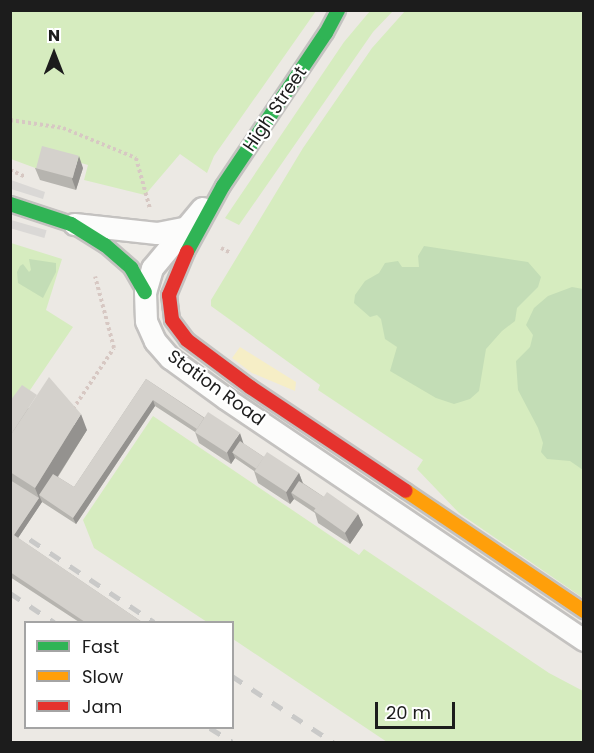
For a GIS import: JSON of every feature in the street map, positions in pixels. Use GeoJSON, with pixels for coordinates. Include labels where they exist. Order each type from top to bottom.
{"type":"FeatureCollection","features":[{"type":"Feature","properties":{"kind":"street","name":"High Street"},"geometry":{"type":"LineString","coordinates":[[223,186],[326,33],[338,10]]}},
{"type":"Feature","properties":{"kind":"street","name":"High Street"},"geometry":{"type":"LineString","coordinates":[[326,33],[350,10]]}},
{"type":"Feature","properties":{"kind":"street","name":"Station Road"},"geometry":{"type":"LineString","coordinates":[[223,186],[183,228],[152,267],[145,292],[146,321],[155,341],[171,358],[225,398],[584,640]]}},
{"type":"Feature","properties":{"kind":"street","name":"Station Road"},"geometry":{"type":"LineString","coordinates":[[223,186],[172,280],[169,295],[172,320],[187,340],[250,387],[584,611]]}},
{"type":"Feature","properties":{"kind":"street"},"geometry":{"type":"LineString","coordinates":[[10,204],[71,224],[157,234],[183,228]]}},
{"type":"Feature","properties":{"kind":"street"},"geometry":{"type":"LineString","coordinates":[[71,224],[105,244],[131,267],[145,292]]}},
{"type":"Feature","properties":{"kind":"path"},"geometry":{"type":"LineString","coordinates":[[10,120],[63,128],[136,158],[150,210]]}},
{"type":"Feature","properties":{"kind":"path"},"geometry":{"type":"LineString","coordinates":[[71,412],[114,348],[94,271]]}},
{"type":"Feature","properties":{"kind":"shaded area"},"geometry":{"type":"Polygon","coordinates":[[[11,180],[45,192],[43,199],[11,189],[11,180]]]}},
{"type":"Feature","properties":{"kind":"shaded area"},"geometry":{"type":"Polygon","coordinates":[[[11,220],[47,230],[44,238],[10,228],[11,220]]]}},
{"type":"Feature","properties":{"kind":"green space"},"geometry":{"type":"Polygon","coordinates":[[[10,11],[316,11],[214,156],[207,173],[180,154],[145,195],[84,180],[88,165],[44,152],[38,169],[11,159],[10,11]]]}},
{"type":"Feature","properties":{"kind":"green space"},"geometry":{"type":"Polygon","coordinates":[[[370,11],[393,11],[373,32],[239,225],[225,218],[344,42],[370,11]]]}},
{"type":"Feature","properties":{"kind":"green space"},"geometry":{"type":"Polygon","coordinates":[[[405,11],[583,11],[583,598],[459,513],[417,469],[423,460],[318,390],[320,385],[211,306],[211,300],[303,148],[372,48],[405,11]]]}},
{"type":"Feature","properties":{"kind":"green space"},"geometry":{"type":"Polygon","coordinates":[[[11,243],[62,259],[46,310],[73,327],[11,418],[11,243]]]}},
{"type":"Feature","properties":{"kind":"green space"},"geometry":{"type":"Polygon","coordinates":[[[424,246],[528,262],[541,277],[538,287],[517,308],[515,321],[502,331],[486,349],[479,391],[470,399],[454,404],[436,398],[390,371],[397,347],[385,339],[381,319],[377,315],[370,317],[354,303],[355,295],[365,281],[379,273],[385,263],[398,261],[402,267],[419,267],[418,256],[424,246]]]}},
{"type":"Feature","properties":{"kind":"green space"},"geometry":{"type":"Polygon","coordinates":[[[29,259],[56,263],[56,272],[43,298],[18,283],[17,272],[20,266],[23,264],[29,272],[31,270],[29,259]]]}},
{"type":"Feature","properties":{"kind":"green space"},"geometry":{"type":"Polygon","coordinates":[[[572,287],[583,289],[583,470],[570,461],[547,459],[541,452],[543,443],[538,428],[518,390],[516,361],[530,347],[533,335],[526,325],[534,308],[548,296],[572,287]]]}},
{"type":"Feature","properties":{"kind":"green space"},"geometry":{"type":"Polygon","coordinates":[[[153,416],[359,555],[364,549],[549,673],[583,691],[583,742],[387,742],[234,640],[234,621],[205,621],[94,548],[83,520],[153,416]]]}},
{"type":"Feature","properties":{"kind":"sand"},"geometry":{"type":"Polygon","coordinates":[[[240,347],[296,382],[295,391],[252,373],[232,358],[240,347]]]}},
{"type":"Feature","properties":{"kind":"building"},"geometry":{"type":"Polygon","coordinates":[[[42,146],[79,156],[73,178],[36,168],[42,146]]]}},
{"type":"Feature","properties":{"kind":"building"},"geometry":{"type":"Polygon","coordinates":[[[49,377],[81,414],[35,488],[10,472],[10,436],[49,377]]]}},
{"type":"Feature","properties":{"kind":"building"},"geometry":{"type":"Polygon","coordinates":[[[146,379],[204,418],[197,429],[153,400],[73,518],[39,495],[53,474],[74,487],[146,379]]]}},
{"type":"Feature","properties":{"kind":"building"},"geometry":{"type":"Polygon","coordinates":[[[22,385],[37,395],[10,436],[10,401],[22,385]]]}},
{"type":"Feature","properties":{"kind":"building"},"geometry":{"type":"Polygon","coordinates":[[[208,412],[240,433],[227,453],[195,432],[208,412]]]}},
{"type":"Feature","properties":{"kind":"building"},"geometry":{"type":"Polygon","coordinates":[[[240,441],[264,457],[256,469],[232,453],[240,441]]]}},
{"type":"Feature","properties":{"kind":"building"},"geometry":{"type":"Polygon","coordinates":[[[267,452],[299,473],[286,492],[254,471],[267,452]]]}},
{"type":"Feature","properties":{"kind":"building"},"geometry":{"type":"Polygon","coordinates":[[[10,480],[39,498],[14,535],[141,621],[84,621],[10,572],[10,480]]]}},
{"type":"Feature","properties":{"kind":"building"},"geometry":{"type":"Polygon","coordinates":[[[299,481],[324,497],[317,509],[291,493],[299,481]]]}},
{"type":"Feature","properties":{"kind":"building"},"geometry":{"type":"Polygon","coordinates":[[[327,492],[358,514],[345,533],[314,511],[327,492]]]}},
{"type":"Feature","properties":{"kind":"railway"},"geometry":{"type":"LineString","coordinates":[[10,526],[152,621]]}},
{"type":"Feature","properties":{"kind":"railway"},"geometry":{"type":"LineString","coordinates":[[10,593],[52,621]]}},
{"type":"Feature","properties":{"kind":"railway"},"geometry":{"type":"LineString","coordinates":[[234,677],[333,742]]}},
{"type":"Feature","properties":{"kind":"railway"},"geometry":{"type":"LineString","coordinates":[[212,729],[232,742]]}},
{"type":"Feature","properties":{"kind":"traffic: fast"},"geometry":{"type":"LineString","coordinates":[[187,252],[223,186],[326,33],[338,10]]}},
{"type":"Feature","properties":{"kind":"traffic: fast"},"geometry":{"type":"LineString","coordinates":[[10,204],[71,224],[105,245],[131,268],[145,292]]}},
{"type":"Feature","properties":{"kind":"traffic: slow"},"geometry":{"type":"LineString","coordinates":[[406,491],[584,611]]}},
{"type":"Feature","properties":{"kind":"traffic: jam"},"geometry":{"type":"LineString","coordinates":[[187,252],[169,295],[172,320],[187,340],[250,387],[406,491]]}}]}
